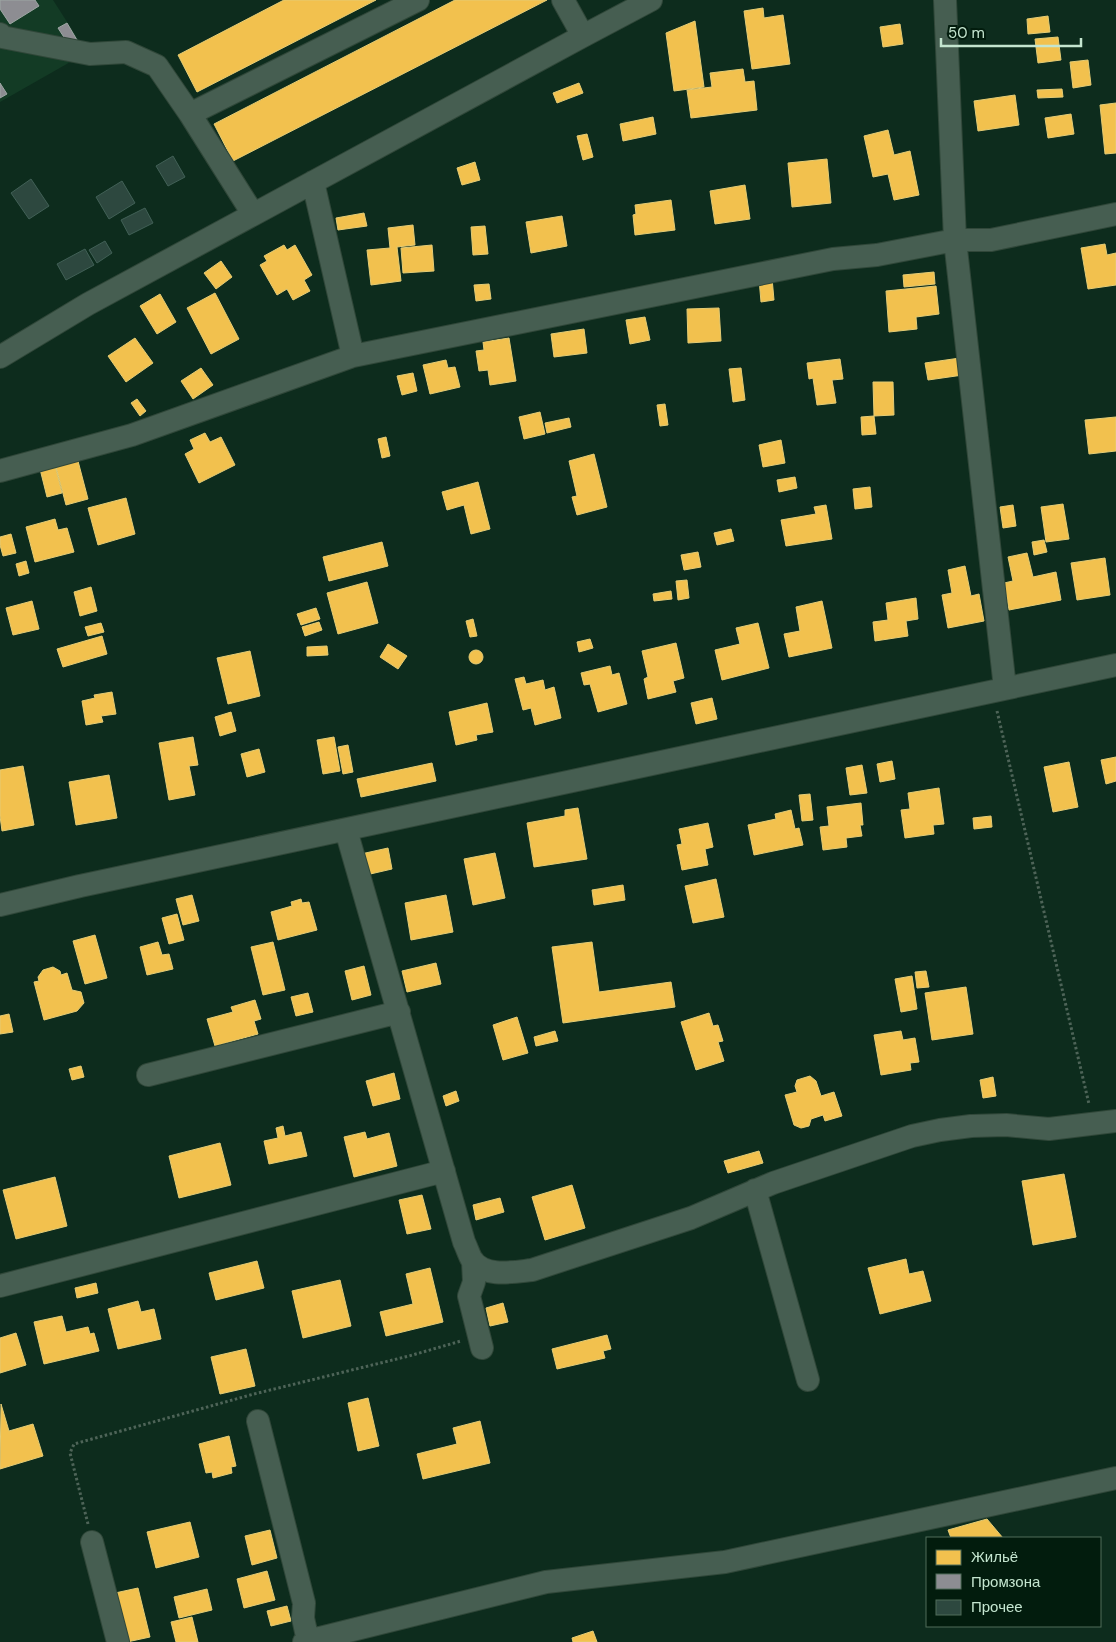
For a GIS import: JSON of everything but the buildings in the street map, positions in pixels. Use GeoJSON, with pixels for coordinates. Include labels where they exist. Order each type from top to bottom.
{"type":"FeatureCollection","features":[{"type":"Feature","properties":{"kind":"street"},"geometry":{"type":"LineString","coordinates":[[190,114],[418,0]]}},
{"type":"Feature","properties":{"kind":"street"},"geometry":{"type":"LineString","coordinates":[[563,0],[582,36]]}},
{"type":"Feature","properties":{"kind":"street"},"geometry":{"type":"LineString","coordinates":[[0,357],[88,304],[582,36],[627,5],[651,0]]}},
{"type":"Feature","properties":{"kind":"street"},"geometry":{"type":"LineString","coordinates":[[945,0],[955,240],[999,690]]}},
{"type":"Feature","properties":{"kind":"street"},"geometry":{"type":"LineString","coordinates":[[0,34],[2,37],[90,54],[126,52],[157,66],[190,114],[253,214]]}},
{"type":"Feature","properties":{"kind":"street"},"geometry":{"type":"LineString","coordinates":[[313,182],[353,356]]}},
{"type":"Feature","properties":{"kind":"street"},"geometry":{"type":"LineString","coordinates":[[0,471],[132,435],[353,356],[833,259],[878,256],[955,240],[991,240],[1116,214]]}},
{"type":"Feature","properties":{"kind":"street"},"geometry":{"type":"LineString","coordinates":[[0,905],[80,886],[1116,665]]}},
{"type":"Feature","properties":{"kind":"street"},"geometry":{"type":"LineString","coordinates":[[346,830],[464,1242],[473,1261],[474,1282],[469,1296],[482,1348]]}},
{"type":"Feature","properties":{"kind":"street"},"geometry":{"type":"LineString","coordinates":[[148,1075],[398,1012]]}},
{"type":"Feature","properties":{"kind":"street"},"geometry":{"type":"LineString","coordinates":[[473,1261],[487,1271],[506,1273],[532,1270],[691,1218],[773,1183],[912,1136],[971,1126],[1006,1125],[1049,1129],[1116,1121]]}},
{"type":"Feature","properties":{"kind":"street"},"geometry":{"type":"LineString","coordinates":[[0,1286],[444,1170]]}},
{"type":"Feature","properties":{"kind":"street"},"geometry":{"type":"LineString","coordinates":[[755,1190],[808,1380]]}},
{"type":"Feature","properties":{"kind":"street"},"geometry":{"type":"LineString","coordinates":[[258,1421],[304,1603],[303,1618],[306,1641],[546,1582],[725,1562],[1116,1478]]}},
{"type":"Feature","properties":{"kind":"street"},"geometry":{"type":"LineString","coordinates":[[92,1542],[118,1642]]}},
{"type":"Feature","properties":{"kind":"path"},"geometry":{"type":"LineString","coordinates":[[999,690],[1093,1124]]}},
{"type":"Feature","properties":{"kind":"shaded area"},"geometry":{"type":"Polygon","coordinates":[[[0,0],[53,0],[78,39],[72,61],[0,102],[0,0]]]}}]}
